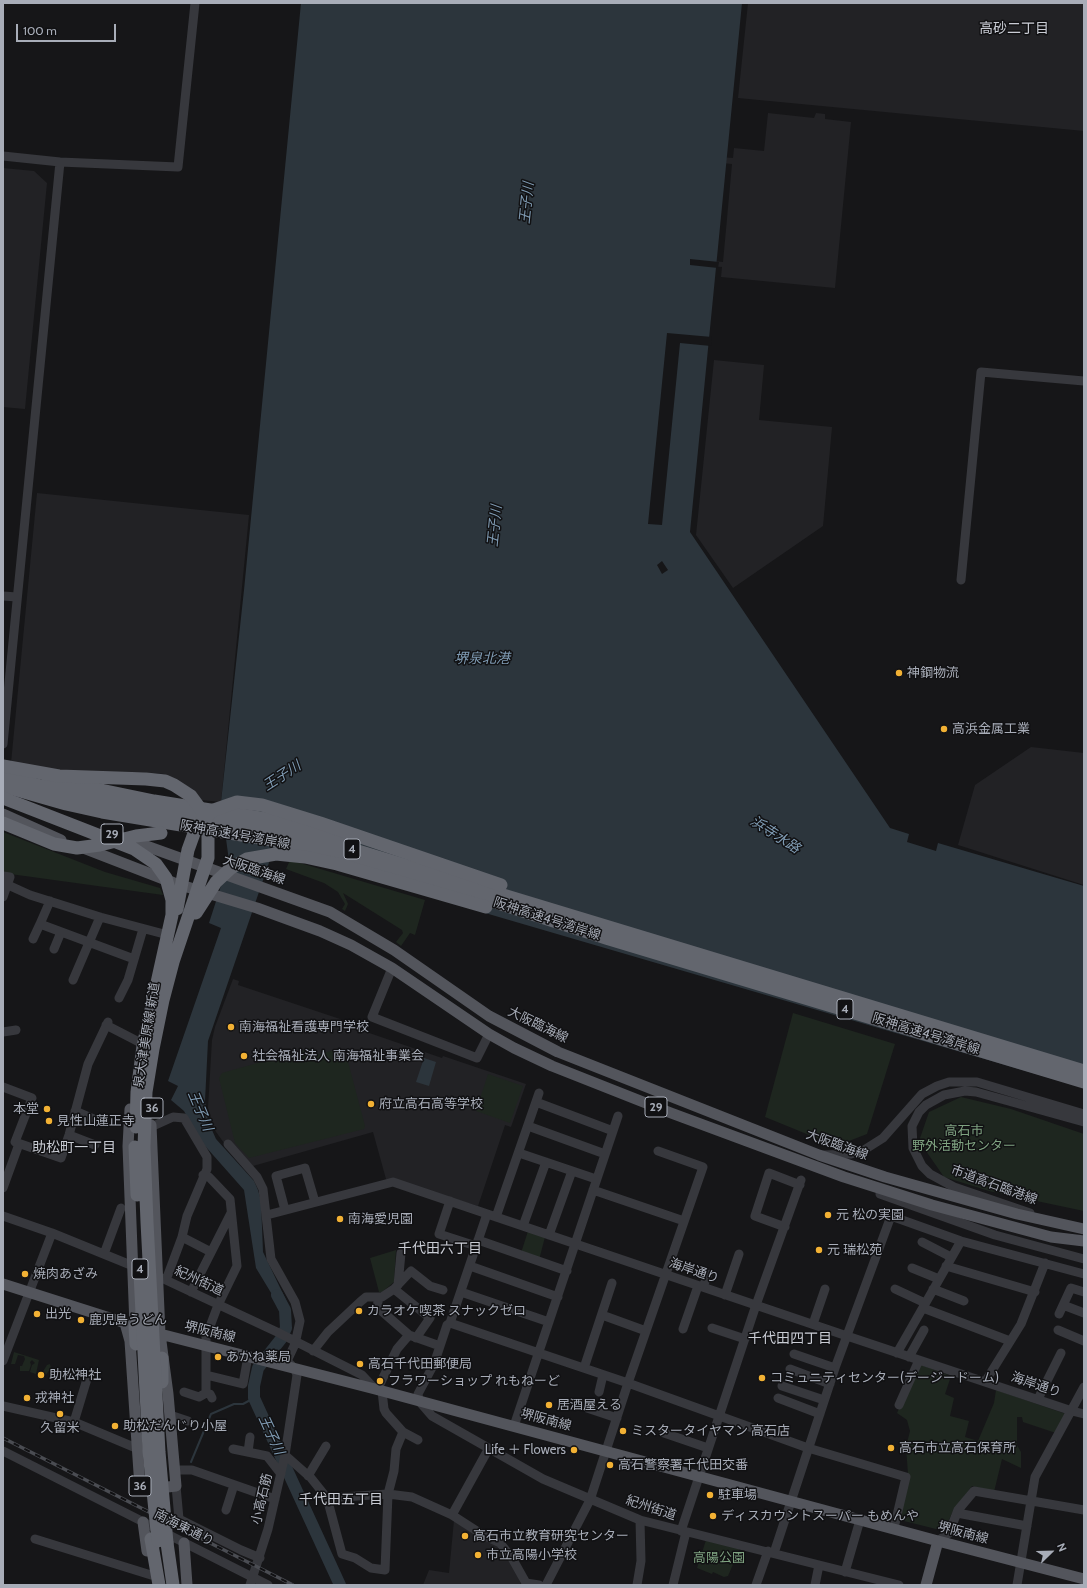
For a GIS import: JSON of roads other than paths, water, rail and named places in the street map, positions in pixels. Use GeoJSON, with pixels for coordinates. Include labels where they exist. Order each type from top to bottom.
{"type":"FeatureCollection","features":[{"type":"Feature","properties":{"kind":"highway"},"geometry":{"type":"LineString","coordinates":[[3,767],[127,796],[279,821],[337,834],[425,860]]}},
{"type":"Feature","properties":{"kind":"highway"},"geometry":{"type":"LineString","coordinates":[[3,767],[59,776],[156,779],[174,785],[183,790],[202,811],[208,828],[208,858],[175,955],[158,999]]}},
{"type":"Feature","properties":{"kind":"highway","name":"阪神高速4号湾岸線"},"geometry":{"type":"LineString","coordinates":[[3,776],[102,802],[266,829],[330,843],[1084,1071]]}},
{"type":"Feature","properties":{"kind":"highway","name":"阪神高速4号湾岸線"},"geometry":{"type":"LineString","coordinates":[[3,786],[66,804],[102,812],[266,839],[301,847],[489,900],[606,938],[1084,1082]]}},
{"type":"Feature","properties":{"kind":"highway"},"geometry":{"type":"LineString","coordinates":[[3,798],[134,849],[150,858],[162,870],[170,892],[172,915],[158,999]]}},
{"type":"Feature","properties":{"kind":"highway"},"geometry":{"type":"LineString","coordinates":[[158,999],[191,839],[197,825],[214,810],[229,804],[254,803],[326,825],[693,953]]}},
{"type":"Feature","properties":{"kind":"highway"},"geometry":{"type":"LineString","coordinates":[[3,823],[54,844],[77,848],[100,845],[136,836],[161,832],[202,834],[301,847]]}},
{"type":"Feature","properties":{"kind":"highway"},"geometry":{"type":"LineString","coordinates":[[158,999],[191,923],[210,890],[231,868],[247,859],[266,854],[287,854],[332,863],[486,907],[606,938]]}},
{"type":"Feature","properties":{"kind":"highway","name":"4"},"geometry":{"type":"LineString","coordinates":[[158,999],[149,1070],[144,1146],[163,1542]]}},
{"type":"Feature","properties":{"kind":"highway"},"geometry":{"type":"LineString","coordinates":[[130,1324],[136,1344],[146,1496],[155,1582]]}},
{"type":"Feature","properties":{"kind":"highway"},"geometry":{"type":"LineString","coordinates":[[162,1358],[162,1382],[170,1505],[179,1585]]}},
{"type":"Feature","properties":{"kind":"highway"},"geometry":{"type":"LineString","coordinates":[[163,1542],[164,1585]]}},
{"type":"Feature","properties":{"kind":"highway"},"geometry":{"type":"LineString","coordinates":[[163,1542],[173,1585]]}},
{"type":"Feature","properties":{"kind":"main road","name":"大阪臨海線"},"geometry":{"type":"LineString","coordinates":[[3,794],[189,861],[220,874],[330,912],[394,950],[489,1016],[558,1052],[819,1155],[924,1189],[1080,1229]]}},
{"type":"Feature","properties":{"kind":"main road","name":"大阪臨海線"},"geometry":{"type":"LineString","coordinates":[[3,814],[51,836],[174,883],[256,908],[320,931],[351,945],[392,968],[489,1034],[552,1066],[796,1159],[932,1205],[1051,1237],[1084,1241]]}},
{"type":"Feature","properties":{"kind":"main road","name":"泉大津美原線 新道"},"geometry":{"type":"LineString","coordinates":[[189,861],[191,888],[162,1015],[153,1077],[150,1127],[162,1278],[160,1334],[170,1415],[176,1486],[143,1490],[140,1487],[136,1448],[130,1341],[132,1266],[128,1146],[131,1089],[155,965],[164,934],[174,883],[189,861]]}},
{"type":"Feature","properties":{"kind":"main road","name":"堺阪南線"},"geometry":{"type":"LineString","coordinates":[[3,1284],[160,1334],[295,1369],[379,1388],[419,1401],[860,1520],[1084,1578]]}},
{"type":"Feature","properties":{"kind":"main road"},"geometry":{"type":"LineString","coordinates":[[143,1522],[155,1582]]}},
{"type":"Feature","properties":{"kind":"main road"},"geometry":{"type":"LineString","coordinates":[[926,1585],[938,1541]]}},
{"type":"Feature","properties":{"kind":"main road"},"geometry":{"type":"LineString","coordinates":[[184,1543],[187,1585]]}},
{"type":"Feature","properties":{"kind":"street"},"geometry":{"type":"LineString","coordinates":[[3,156],[60,162],[178,168],[195,3]]}},
{"type":"Feature","properties":{"kind":"street"},"geometry":{"type":"LineString","coordinates":[[3,744],[60,162]]}},
{"type":"Feature","properties":{"kind":"street"},"geometry":{"type":"LineString","coordinates":[[961,580],[981,372],[1084,381]]}},
{"type":"Feature","properties":{"kind":"street"},"geometry":{"type":"LineString","coordinates":[[3,596],[17,597]]}},
{"type":"Feature","properties":{"kind":"street"},"geometry":{"type":"LineString","coordinates":[[3,876],[10,877],[3,897]]}},
{"type":"Feature","properties":{"kind":"street"},"geometry":{"type":"LineString","coordinates":[[8,885],[50,901],[100,917],[164,934]]}},
{"type":"Feature","properties":{"kind":"street"},"geometry":{"type":"LineString","coordinates":[[33,939],[50,901]]}},
{"type":"Feature","properties":{"kind":"street"},"geometry":{"type":"LineString","coordinates":[[73,980],[100,917]]}},
{"type":"Feature","properties":{"kind":"street"},"geometry":{"type":"LineString","coordinates":[[40,924],[134,959]]}},
{"type":"Feature","properties":{"kind":"street"},"geometry":{"type":"LineString","coordinates":[[119,998],[128,980],[142,929]]}},
{"type":"Feature","properties":{"kind":"street"},"geometry":{"type":"LineString","coordinates":[[54,949],[61,932]]}},
{"type":"Feature","properties":{"kind":"street"},"geometry":{"type":"LineString","coordinates":[[392,968],[372,1017],[477,1058],[489,1034]]}},
{"type":"Feature","properties":{"kind":"street"},"geometry":{"type":"LineString","coordinates":[[3,1088],[32,1098],[15,1142],[61,1158],[69,1135],[88,1064],[107,1023],[139,1042]]}},
{"type":"Feature","properties":{"kind":"street"},"geometry":{"type":"LineString","coordinates":[[3,1032],[16,1030]]}},
{"type":"Feature","properties":{"kind":"street"},"geometry":{"type":"LineString","coordinates":[[819,1155],[851,1154],[864,1150],[883,1138],[922,1094],[937,1086],[949,1082],[977,1082],[1084,1114]]}},
{"type":"Feature","properties":{"kind":"street","name":"市道高石臨港線"},"geometry":{"type":"LineString","coordinates":[[1080,1229],[954,1187],[930,1174],[922,1166],[913,1148],[912,1126],[919,1112],[926,1105],[944,1095],[956,1092],[976,1092],[1084,1122]]}},
{"type":"Feature","properties":{"kind":"street"},"geometry":{"type":"LineString","coordinates":[[419,1401],[418,1394],[434,1364],[447,1325],[450,1323],[477,1243],[492,1216],[519,1153],[537,1098],[613,1131]]}},
{"type":"Feature","properties":{"kind":"street"},"geometry":{"type":"LineString","coordinates":[[75,1112],[98,1121]]}},
{"type":"Feature","properties":{"kind":"street"},"geometry":{"type":"LineString","coordinates":[[514,1426],[618,1116]]}},
{"type":"Feature","properties":{"kind":"street"},"geometry":{"type":"LineString","coordinates":[[150,1127],[173,1117],[184,1118],[207,1157],[207,1168],[187,1216],[182,1237],[162,1278]]}},
{"type":"Feature","properties":{"kind":"street"},"geometry":{"type":"LineString","coordinates":[[528,1126],[605,1154]]}},
{"type":"Feature","properties":{"kind":"street"},"geometry":{"type":"LineString","coordinates":[[69,1135],[95,1146]]}},
{"type":"Feature","properties":{"kind":"street"},"geometry":{"type":"LineString","coordinates":[[3,1188],[19,1144]]}},
{"type":"Feature","properties":{"kind":"street"},"geometry":{"type":"LineString","coordinates":[[228,1144],[257,1177],[265,1196],[269,1248],[272,1259],[295,1302],[299,1315],[292,1340]]}},
{"type":"Feature","properties":{"kind":"street"},"geometry":{"type":"LineString","coordinates":[[546,1585],[590,1500],[628,1383],[703,1167],[658,1151]]}},
{"type":"Feature","properties":{"kind":"street"},"geometry":{"type":"LineString","coordinates":[[519,1153],[596,1179]]}},
{"type":"Feature","properties":{"kind":"street"},"geometry":{"type":"LineString","coordinates":[[796,1159],[874,1192],[995,1234],[1084,1259]]}},
{"type":"Feature","properties":{"kind":"street"},"geometry":{"type":"LineString","coordinates":[[523,1226],[546,1162]]}},
{"type":"Feature","properties":{"kind":"street"},"geometry":{"type":"LineString","coordinates":[[285,1210],[276,1176],[305,1168],[315,1202]]}},
{"type":"Feature","properties":{"kind":"street"},"geometry":{"type":"LineString","coordinates":[[549,1235],[572,1171]]}},
{"type":"Feature","properties":{"kind":"street"},"geometry":{"type":"LineString","coordinates":[[673,1585],[698,1476],[756,1306],[785,1228],[800,1183],[768,1173],[754,1216],[785,1228]]}},
{"type":"Feature","properties":{"kind":"street"},"geometry":{"type":"LineString","coordinates":[[184,1392],[199,1397],[209,1396],[206,1375],[206,1337],[218,1305],[237,1266],[230,1200],[209,1177],[203,1175]]}},
{"type":"Feature","properties":{"kind":"street","name":"海岸通り"},"geometry":{"type":"LineString","coordinates":[[267,1215],[393,1182],[756,1306],[1084,1414]]}},
{"type":"Feature","properties":{"kind":"street"},"geometry":{"type":"LineString","coordinates":[[593,1190],[684,1220]]}},
{"type":"Feature","properties":{"kind":"street"},"geometry":{"type":"LineString","coordinates":[[450,1202],[439,1234],[477,1243],[567,1271]]}},
{"type":"Feature","properties":{"kind":"street"},"geometry":{"type":"LineString","coordinates":[[104,1254],[122,1208]]}},
{"type":"Feature","properties":{"kind":"street"},"geometry":{"type":"LineString","coordinates":[[191,1292],[231,1213]]}},
{"type":"Feature","properties":{"kind":"street","name":"紀州街道"},"geometry":{"type":"LineString","coordinates":[[3,1216],[52,1233],[162,1278],[313,1350],[362,1375],[379,1388]]}},
{"type":"Feature","properties":{"kind":"street"},"geometry":{"type":"LineString","coordinates":[[756,1585],[791,1501],[835,1368],[891,1216],[961,1241],[1084,1274]]}},
{"type":"Feature","properties":{"kind":"street"},"geometry":{"type":"LineString","coordinates":[[3,1361],[5,1351],[52,1233]]}},
{"type":"Feature","properties":{"kind":"street"},"geometry":{"type":"LineString","coordinates":[[182,1237],[211,1252]]}},
{"type":"Feature","properties":{"kind":"street"},"geometry":{"type":"LineString","coordinates":[[897,1353],[961,1241]]}},
{"type":"Feature","properties":{"kind":"street"},"geometry":{"type":"LineString","coordinates":[[922,1242],[951,1257]]}},
{"type":"Feature","properties":{"kind":"street"},"geometry":{"type":"LineString","coordinates":[[396,1287],[401,1253]]}},
{"type":"Feature","properties":{"kind":"street"},"geometry":{"type":"LineString","coordinates":[[725,1295],[739,1254]]}},
{"type":"Feature","properties":{"kind":"street"},"geometry":{"type":"LineString","coordinates":[[986,1382],[1021,1324],[1035,1292],[1045,1263]]}},
{"type":"Feature","properties":{"kind":"street"},"geometry":{"type":"LineString","coordinates":[[470,1266],[558,1297]]}},
{"type":"Feature","properties":{"kind":"street"},"geometry":{"type":"LineString","coordinates":[[946,1266],[1035,1292]]}},
{"type":"Feature","properties":{"kind":"street"},"geometry":{"type":"LineString","coordinates":[[912,1268],[939,1280]]}},
{"type":"Feature","properties":{"kind":"street"},"geometry":{"type":"LineString","coordinates":[[313,1350],[328,1332],[366,1297],[379,1297],[396,1287],[411,1271],[430,1286],[443,1290]]}},
{"type":"Feature","properties":{"kind":"street"},"geometry":{"type":"LineString","coordinates":[[683,1329],[701,1286],[708,1274]]}},
{"type":"Feature","properties":{"kind":"street"},"geometry":{"type":"LineString","coordinates":[[584,1368],[612,1283]]}},
{"type":"Feature","properties":{"kind":"street"},"geometry":{"type":"LineString","coordinates":[[396,1287],[430,1318],[397,1349],[379,1388],[384,1409],[403,1432],[418,1440]]}},
{"type":"Feature","properties":{"kind":"street"},"geometry":{"type":"LineString","coordinates":[[1059,1314],[1071,1288],[1084,1292]]}},
{"type":"Feature","properties":{"kind":"street"},"geometry":{"type":"LineString","coordinates":[[812,1324],[824,1289]]}},
{"type":"Feature","properties":{"kind":"street"},"geometry":{"type":"LineString","coordinates":[[895,1289],[924,1306],[1010,1340]]}},
{"type":"Feature","properties":{"kind":"street"},"geometry":{"type":"LineString","coordinates":[[933,1289],[964,1301]]}},
{"type":"Feature","properties":{"kind":"street"},"geometry":{"type":"LineString","coordinates":[[461,1292],[549,1322]]}},
{"type":"Feature","properties":{"kind":"street"},"geometry":{"type":"LineString","coordinates":[[379,1297],[377,1307],[412,1336],[440,1346]]}},
{"type":"Feature","properties":{"kind":"street"},"geometry":{"type":"LineString","coordinates":[[1063,1304],[1084,1313]]}},
{"type":"Feature","properties":{"kind":"street"},"geometry":{"type":"LineString","coordinates":[[602,1315],[646,1331]]}},
{"type":"Feature","properties":{"kind":"street"},"geometry":{"type":"LineString","coordinates":[[450,1323],[628,1383],[808,1448],[906,1477],[894,1528]]}},
{"type":"Feature","properties":{"kind":"street"},"geometry":{"type":"LineString","coordinates":[[712,1328],[745,1339]]}},
{"type":"Feature","properties":{"kind":"street"},"geometry":{"type":"LineString","coordinates":[[909,1357],[924,1330]]}},
{"type":"Feature","properties":{"kind":"street"},"geometry":{"type":"LineString","coordinates":[[1058,1330],[1084,1341]]}},
{"type":"Feature","properties":{"kind":"street","name":"小高石筋"},"geometry":{"type":"LineString","coordinates":[[251,1581],[260,1558],[285,1455],[297,1375],[295,1369],[287,1361],[292,1340]]}},
{"type":"Feature","properties":{"kind":"street"},"geometry":{"type":"LineString","coordinates":[[1039,1397],[1061,1353]]}},
{"type":"Feature","properties":{"kind":"street"},"geometry":{"type":"LineString","coordinates":[[794,1354],[835,1368]]}},
{"type":"Feature","properties":{"kind":"street"},"geometry":{"type":"LineString","coordinates":[[206,1375],[243,1384],[252,1357]]}},
{"type":"Feature","properties":{"kind":"street"},"geometry":{"type":"LineString","coordinates":[[899,1405],[919,1360]]}},
{"type":"Feature","properties":{"kind":"street"},"geometry":{"type":"LineString","coordinates":[[790,1369],[830,1384]]}},
{"type":"Feature","properties":{"kind":"street"},"geometry":{"type":"LineString","coordinates":[[599,1392],[603,1375]]}},
{"type":"Feature","properties":{"kind":"street"},"geometry":{"type":"LineString","coordinates":[[74,1422],[87,1379]]}},
{"type":"Feature","properties":{"kind":"street"},"geometry":{"type":"LineString","coordinates":[[782,1386],[824,1400]]}},
{"type":"Feature","properties":{"kind":"street"},"geometry":{"type":"LineString","coordinates":[[1017,1585],[1035,1477],[1084,1387]]}},
{"type":"Feature","properties":{"kind":"street"},"geometry":{"type":"LineString","coordinates":[[778,1398],[820,1414]]}},
{"type":"Feature","properties":{"kind":"street","name":"紀州街道"},"geometry":{"type":"LineString","coordinates":[[419,1401],[432,1416],[543,1479],[640,1520],[899,1585]]}},
{"type":"Feature","properties":{"kind":"street"},"geometry":{"type":"LineString","coordinates":[[3,1406],[74,1422],[136,1448]]}},
{"type":"Feature","properties":{"kind":"street"},"geometry":{"type":"LineString","coordinates":[[587,1408],[617,1418]]}},
{"type":"Feature","properties":{"kind":"street"},"geometry":{"type":"LineString","coordinates":[[170,1415],[188,1421]]}},
{"type":"Feature","properties":{"kind":"street"},"geometry":{"type":"LineString","coordinates":[[285,1455],[308,1476],[327,1498],[342,1554],[355,1558],[371,1568],[385,1570],[388,1494],[394,1471],[396,1449],[403,1432]]}},
{"type":"Feature","properties":{"kind":"street"},"geometry":{"type":"LineString","coordinates":[[664,1433],[708,1448]]}},
{"type":"Feature","properties":{"kind":"street"},"geometry":{"type":"LineString","coordinates":[[248,1452],[250,1437]]}},
{"type":"Feature","properties":{"kind":"street"},"geometry":{"type":"LineString","coordinates":[[308,1476],[326,1446]]}},
{"type":"Feature","properties":{"kind":"street"},"geometry":{"type":"LineString","coordinates":[[452,1515],[489,1448]]}},
{"type":"Feature","properties":{"kind":"street"},"geometry":{"type":"LineString","coordinates":[[233,1449],[267,1456],[281,1474]]}},
{"type":"Feature","properties":{"kind":"street","name":"南海東通り"},"geometry":{"type":"LineString","coordinates":[[3,1451],[184,1543],[251,1581],[268,1585]]}},
{"type":"Feature","properties":{"kind":"street"},"geometry":{"type":"LineString","coordinates":[[175,1470],[192,1470],[275,1499]]}},
{"type":"Feature","properties":{"kind":"street"},"geometry":{"type":"LineString","coordinates":[[226,1510],[234,1485]]}},
{"type":"Feature","properties":{"kind":"street"},"geometry":{"type":"LineString","coordinates":[[176,1486],[179,1519],[260,1558]]}},
{"type":"Feature","properties":{"kind":"street"},"geometry":{"type":"LineString","coordinates":[[938,1541],[949,1534],[957,1513],[974,1491],[1084,1510]]}},
{"type":"Feature","properties":{"kind":"street"},"geometry":{"type":"LineString","coordinates":[[327,1498],[388,1494],[412,1497],[452,1515],[483,1535],[500,1543],[512,1558],[526,1583],[540,1585]]}},
{"type":"Feature","properties":{"kind":"street"},"geometry":{"type":"LineString","coordinates":[[957,1513],[1027,1526]]}},
{"type":"Feature","properties":{"kind":"street"},"geometry":{"type":"LineString","coordinates":[[637,1585],[641,1561],[640,1520]]}},
{"type":"Feature","properties":{"kind":"street"},"geometry":{"type":"LineString","coordinates":[[845,1572],[860,1520]]}},
{"type":"Feature","properties":{"kind":"street"},"geometry":{"type":"LineString","coordinates":[[35,1539],[155,1582]]}},
{"type":"Feature","properties":{"kind":"street"},"geometry":{"type":"LineString","coordinates":[[815,1585],[819,1565]]}},
{"type":"Feature","properties":{"kind":"water","name":"堺泉北港"},"geometry":{"type":"Polygon","coordinates":[[[301,3],[742,3],[690,532],[890,828],[909,834],[907,842],[936,851],[938,843],[1084,886],[1084,1088],[273,851],[208,1041],[205,1101],[208,1121],[216,1139],[254,1181],[258,1190],[261,1201],[263,1252],[287,1302],[282,1311],[256,1268],[244,1190],[198,1138],[184,1111],[171,1100],[178,1086],[168,1081],[221,928],[209,923],[229,861],[221,802],[244,590],[301,3]]]}},
{"type":"Feature","properties":{"kind":"water"},"geometry":{"type":"Polygon","coordinates":[[[424,1058],[436,1062],[429,1086],[416,1082],[424,1058]]]}},
{"type":"Feature","properties":{"kind":"waterway","name":"王子川"},"geometry":{"type":"LineString","coordinates":[[277,1295],[285,1310],[286,1328],[281,1339],[258,1368],[254,1386],[254,1398],[340,1585]]}},
{"type":"Feature","properties":{"kind":"waterway"},"geometry":{"type":"LineString","coordinates":[[191,1462],[211,1414],[234,1404],[243,1404],[254,1398]]}},
{"type":"Feature","properties":{"kind":"railway"},"geometry":{"type":"LineString","coordinates":[[3,1438],[293,1585]]}},
{"type":"Feature","properties":{"kind":"place","name":"神鋼物流"},"geometry":{"type":"Point","coordinates":[899,673]}},
{"type":"Feature","properties":{"kind":"place","name":"高浜金属工業"},"geometry":{"type":"Point","coordinates":[944,729]}},
{"type":"Feature","properties":{"kind":"place","name":"南海福祉看護専門学校"},"geometry":{"type":"Point","coordinates":[231,1027]}},
{"type":"Feature","properties":{"kind":"place","name":"社会福祉法人 南海福祉事業会"},"geometry":{"type":"Point","coordinates":[244,1056]}},
{"type":"Feature","properties":{"kind":"place","name":"府立高石高等学校"},"geometry":{"type":"Point","coordinates":[371,1104]}},
{"type":"Feature","properties":{"kind":"place","name":"本堂"},"geometry":{"type":"Point","coordinates":[47,1109]}},
{"type":"Feature","properties":{"kind":"place","name":"見性山蓮正寺"},"geometry":{"type":"Point","coordinates":[49,1121]}},
{"type":"Feature","properties":{"kind":"place","name":"元 松の実園"},"geometry":{"type":"Point","coordinates":[828,1215]}},
{"type":"Feature","properties":{"kind":"place","name":"南海愛児園"},"geometry":{"type":"Point","coordinates":[340,1219]}},
{"type":"Feature","properties":{"kind":"place","name":"元 瑞松苑"},"geometry":{"type":"Point","coordinates":[819,1250]}},
{"type":"Feature","properties":{"kind":"place","name":"焼肉あざみ"},"geometry":{"type":"Point","coordinates":[25,1274]}},
{"type":"Feature","properties":{"kind":"place","name":"カラオケ喫茶 スナックゼロ"},"geometry":{"type":"Point","coordinates":[359,1311]}},
{"type":"Feature","properties":{"kind":"place","name":"出光"},"geometry":{"type":"Point","coordinates":[37,1314]}},
{"type":"Feature","properties":{"kind":"place","name":"鹿児島うどん"},"geometry":{"type":"Point","coordinates":[81,1320]}},
{"type":"Feature","properties":{"kind":"place","name":"あかね薬局"},"geometry":{"type":"Point","coordinates":[218,1357]}},
{"type":"Feature","properties":{"kind":"place","name":"高石千代田郵便局"},"geometry":{"type":"Point","coordinates":[360,1364]}},
{"type":"Feature","properties":{"kind":"place","name":"助松神社"},"geometry":{"type":"Point","coordinates":[41,1375]}},
{"type":"Feature","properties":{"kind":"place","name":"コミュニティセンター(デージードーム)"},"geometry":{"type":"Point","coordinates":[762,1378]}},
{"type":"Feature","properties":{"kind":"place","name":"フラワーショップ れもねーど"},"geometry":{"type":"Point","coordinates":[380,1381]}},
{"type":"Feature","properties":{"kind":"place","name":"戎神社"},"geometry":{"type":"Point","coordinates":[27,1398]}},
{"type":"Feature","properties":{"kind":"place","name":"居酒屋える"},"geometry":{"type":"Point","coordinates":[549,1405]}},
{"type":"Feature","properties":{"kind":"place","name":"久留米"},"geometry":{"type":"Point","coordinates":[60,1414]}},
{"type":"Feature","properties":{"kind":"place","name":"助松だんじり小屋"},"geometry":{"type":"Point","coordinates":[115,1426]}},
{"type":"Feature","properties":{"kind":"place","name":"ミスタータイヤマン 高石店"},"geometry":{"type":"Point","coordinates":[623,1431]}},
{"type":"Feature","properties":{"kind":"place","name":"高石市立高石保育所"},"geometry":{"type":"Point","coordinates":[891,1448]}},
{"type":"Feature","properties":{"kind":"place","name":"Life ＋ Flowers"},"geometry":{"type":"Point","coordinates":[574,1450]}},
{"type":"Feature","properties":{"kind":"place","name":"高石警察署千代田交番"},"geometry":{"type":"Point","coordinates":[610,1465]}},
{"type":"Feature","properties":{"kind":"place","name":"駐車場"},"geometry":{"type":"Point","coordinates":[710,1495]}},
{"type":"Feature","properties":{"kind":"place","name":"ディスカウントスーパー もめんや"},"geometry":{"type":"Point","coordinates":[713,1516]}},
{"type":"Feature","properties":{"kind":"place","name":"高石市立教育研究センター"},"geometry":{"type":"Point","coordinates":[465,1536]}},
{"type":"Feature","properties":{"kind":"place","name":"市立高陽小学校"},"geometry":{"type":"Point","coordinates":[478,1555]}},
{"type":"Feature","properties":{"kind":"district","name":"高砂二丁目"},"geometry":{"type":"Point","coordinates":[1014,29]}},
{"type":"Feature","properties":{"kind":"district","name":"助松町一丁目"},"geometry":{"type":"Point","coordinates":[74,1148]}},
{"type":"Feature","properties":{"kind":"district","name":"千代田六丁目"},"geometry":{"type":"Point","coordinates":[440,1249]}},
{"type":"Feature","properties":{"kind":"district","name":"千代田四丁目"},"geometry":{"type":"Point","coordinates":[790,1339]}},
{"type":"Feature","properties":{"kind":"district","name":"千代田五丁目"},"geometry":{"type":"Point","coordinates":[341,1500]}},
{"type":"Feature","properties":{"kind":"water label","name":"浜寺水路"},"geometry":{"type":"Point","coordinates":[775,835]}},
{"type":"Feature","properties":{"kind":"park label","name":"高石市 野外活動センター"},"geometry":{"type":"Point","coordinates":[964,1138]}},
{"type":"Feature","properties":{"kind":"park label","name":"高陽公園"},"geometry":{"type":"Point","coordinates":[719,1558]}}]}
